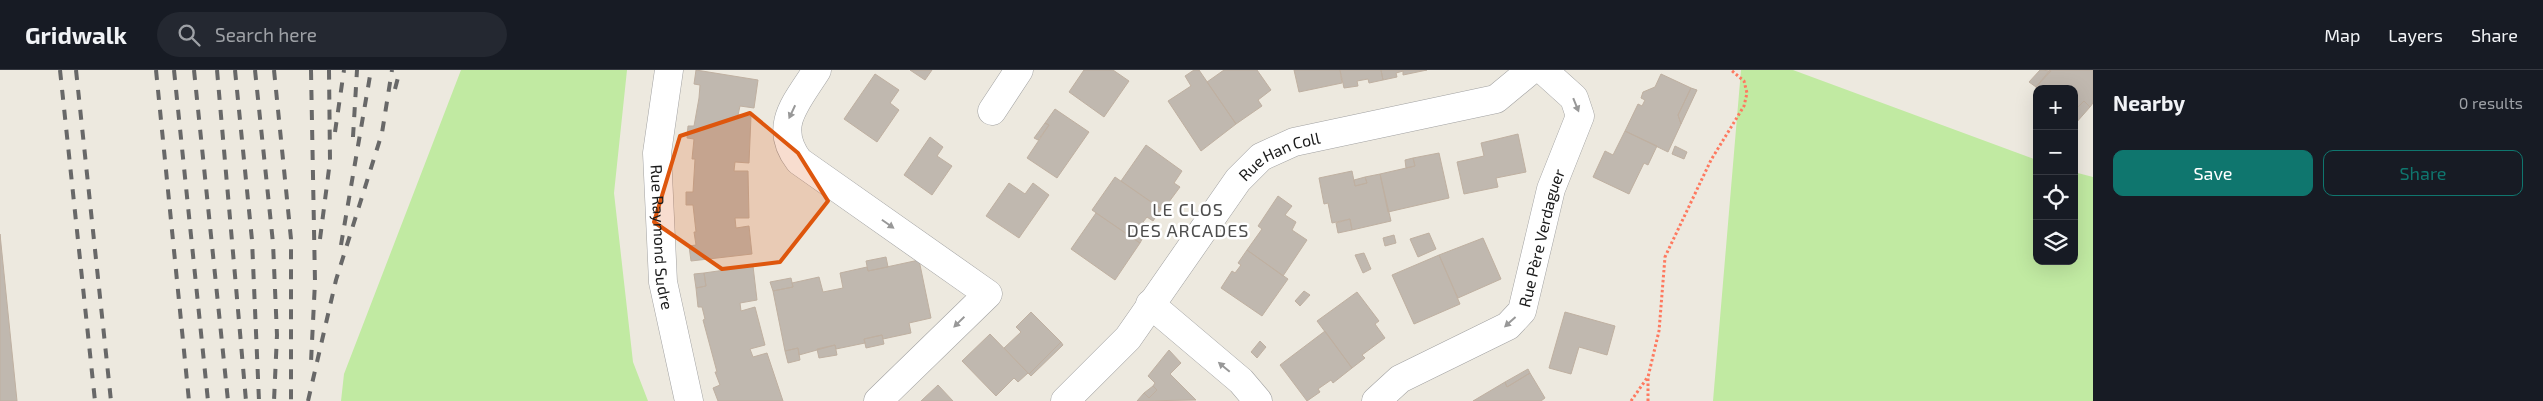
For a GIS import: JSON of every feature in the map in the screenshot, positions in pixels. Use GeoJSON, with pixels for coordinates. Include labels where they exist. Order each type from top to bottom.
{"type":"FeatureCollection","features":[{"type":"Feature","properties":{"kind":"street","name":"Rue Raymond Sudre"},"geometry":{"type":"LineString","coordinates":[[669,70],[657,153],[663,282],[690,401]]}},
{"type":"Feature","properties":{"kind":"street"},"geometry":{"type":"LineString","coordinates":[[817,70],[789,114],[786,131],[790,148],[800,161],[813,172],[988,294],[878,401]]}},
{"type":"Feature","properties":{"kind":"street"},"geometry":{"type":"LineString","coordinates":[[992,111],[1019,70]]}},
{"type":"Feature","properties":{"kind":"street","name":"Rue Han Coll"},"geometry":{"type":"LineString","coordinates":[[1065,401],[1128,338],[1238,180],[1261,156],[1294,142],[1496,99],[1531,70]]}},
{"type":"Feature","properties":{"kind":"street","name":"Rue Père Verdaguer"},"geometry":{"type":"LineString","coordinates":[[1376,401],[1400,379],[1508,326],[1522,310],[1551,189],[1580,116],[1574,98],[1543,70]]}},
{"type":"Feature","properties":{"kind":"street"},"geometry":{"type":"LineString","coordinates":[[1150,304],[1241,381],[1258,401]]}},
{"type":"Feature","properties":{"kind":"path"},"geometry":{"type":"LineString","coordinates":[[1648,401],[1648,377],[1659,331],[1665,257],[1711,160],[1744,106],[1747,93],[1744,81],[1731,70]]}},
{"type":"Feature","properties":{"kind":"path"},"geometry":{"type":"LineString","coordinates":[[1631,401],[1648,377]]}},
{"type":"Feature","properties":{"kind":"highlighted area"},"geometry":{"type":"Polygon","coordinates":[[[750,113],[798,153],[828,201],[780,262],[722,269],[654,222],[680,136],[750,113]]]}},
{"type":"Feature","properties":{"kind":"green space"},"geometry":{"type":"Polygon","coordinates":[[[461,70],[627,70],[614,193],[633,362],[648,401],[341,401],[344,374],[461,70]]]}},
{"type":"Feature","properties":{"kind":"green space"},"geometry":{"type":"Polygon","coordinates":[[[1741,70],[1793,70],[2033,159],[2033,265],[2078,265],[2078,173],[2093,177],[2093,401],[1713,401],[1741,70]]]}},
{"type":"Feature","properties":{"kind":"building"},"geometry":{"type":"Polygon","coordinates":[[[696,70],[758,80],[754,108],[740,106],[738,115],[751,116],[749,163],[735,162],[734,171],[748,171],[749,218],[735,218],[736,228],[749,226],[752,254],[691,261],[689,246],[696,245],[694,232],[696,232],[693,205],[686,205],[686,192],[693,192],[695,159],[692,159],[694,139],[687,138],[688,126],[694,126],[699,98],[700,85],[694,84],[696,70]]]}},
{"type":"Feature","properties":{"kind":"building"},"geometry":{"type":"Polygon","coordinates":[[[910,70],[932,70],[925,80],[910,70]]]}},
{"type":"Feature","properties":{"kind":"building"},"geometry":{"type":"Polygon","coordinates":[[[1084,70],[1113,70],[1129,81],[1104,117],[1069,92],[1084,70]]]}},
{"type":"Feature","properties":{"kind":"building"},"geometry":{"type":"Polygon","coordinates":[[[1194,70],[1199,70],[1236,124],[1201,151],[1168,101],[1191,86],[1185,76],[1194,70]]]}},
{"type":"Feature","properties":{"kind":"building"},"geometry":{"type":"Polygon","coordinates":[[[1224,70],[1257,70],[1271,90],[1258,100],[1262,106],[1236,124],[1207,82],[1224,70]]]}},
{"type":"Feature","properties":{"kind":"building"},"geometry":{"type":"Polygon","coordinates":[[[1294,70],[1340,70],[1342,83],[1299,92],[1294,70]]]}},
{"type":"Feature","properties":{"kind":"building"},"geometry":{"type":"Polygon","coordinates":[[[1340,70],[1381,70],[1383,80],[1369,83],[1368,79],[1357,81],[1358,86],[1344,88],[1340,70]]]}},
{"type":"Feature","properties":{"kind":"building"},"geometry":{"type":"Polygon","coordinates":[[[1381,70],[1427,70],[1403,75],[1403,71],[1396,73],[1397,77],[1383,80],[1381,70]]]}},
{"type":"Feature","properties":{"kind":"building"},"geometry":{"type":"Polygon","coordinates":[[[2040,70],[2051,71],[2038,85],[2029,82],[2040,70]]]}},
{"type":"Feature","properties":{"kind":"building"},"geometry":{"type":"Polygon","coordinates":[[[2050,70],[2093,70],[2093,103],[2090,107],[2084,101],[2078,107],[2078,85],[2038,85],[2050,70]]]}},
{"type":"Feature","properties":{"kind":"building"},"geometry":{"type":"Polygon","coordinates":[[[875,74],[899,90],[890,103],[899,110],[877,142],[844,119],[875,74]]]}},
{"type":"Feature","properties":{"kind":"building"},"geometry":{"type":"Polygon","coordinates":[[[1661,74],[1691,88],[1678,115],[1681,124],[1668,152],[1625,131],[1638,104],[1642,106],[1645,100],[1641,98],[1643,92],[1655,87],[1661,74]]]}},
{"type":"Feature","properties":{"kind":"building"},"geometry":{"type":"Polygon","coordinates":[[[1691,88],[1697,90],[1681,124],[1678,115],[1691,88]]]}},
{"type":"Feature","properties":{"kind":"building"},"geometry":{"type":"Polygon","coordinates":[[[2084,101],[2090,107],[2078,121],[2078,107],[2084,101]]]}},
{"type":"Feature","properties":{"kind":"building"},"geometry":{"type":"Polygon","coordinates":[[[1055,109],[1089,132],[1057,178],[1027,158],[1049,125],[1045,123],[1055,109]]]}},
{"type":"Feature","properties":{"kind":"building"},"geometry":{"type":"Polygon","coordinates":[[[1045,123],[1049,125],[1038,140],[1034,138],[1045,123]]]}},
{"type":"Feature","properties":{"kind":"building"},"geometry":{"type":"Polygon","coordinates":[[[1625,131],[1657,146],[1648,165],[1644,163],[1629,194],[1593,177],[1605,151],[1613,155],[1625,131]]]}},
{"type":"Feature","properties":{"kind":"building"},"geometry":{"type":"Polygon","coordinates":[[[1518,134],[1526,172],[1496,178],[1498,187],[1464,194],[1457,162],[1484,156],[1481,143],[1518,134]]]}},
{"type":"Feature","properties":{"kind":"building"},"geometry":{"type":"Polygon","coordinates":[[[930,137],[943,147],[937,156],[952,166],[932,195],[904,175],[930,137]]]}},
{"type":"Feature","properties":{"kind":"building"},"geometry":{"type":"Polygon","coordinates":[[[1146,145],[1182,171],[1174,183],[1180,187],[1163,210],[1121,181],[1146,145]]]}},
{"type":"Feature","properties":{"kind":"building"},"geometry":{"type":"Polygon","coordinates":[[[1675,146],[1687,152],[1684,159],[1672,154],[1675,146]]]}},
{"type":"Feature","properties":{"kind":"building"},"geometry":{"type":"Polygon","coordinates":[[[1439,153],[1449,198],[1388,212],[1380,174],[1415,166],[1413,158],[1439,153]]]}},
{"type":"Feature","properties":{"kind":"building"},"geometry":{"type":"Polygon","coordinates":[[[1413,158],[1415,166],[1406,168],[1405,160],[1413,158]]]}},
{"type":"Feature","properties":{"kind":"building"},"geometry":{"type":"Polygon","coordinates":[[[1352,171],[1355,186],[1367,183],[1365,177],[1380,174],[1391,221],[1352,230],[1350,219],[1332,223],[1328,203],[1324,204],[1319,178],[1352,171]]]}},
{"type":"Feature","properties":{"kind":"building"},"geometry":{"type":"Polygon","coordinates":[[[1115,177],[1161,209],[1153,221],[1147,217],[1143,222],[1149,226],[1140,243],[1092,210],[1115,177]]]}},
{"type":"Feature","properties":{"kind":"building"},"geometry":{"type":"Polygon","coordinates":[[[1365,177],[1367,183],[1355,186],[1354,180],[1365,177]]]}},
{"type":"Feature","properties":{"kind":"building"},"geometry":{"type":"Polygon","coordinates":[[[1009,183],[1025,194],[1033,183],[1049,195],[1019,238],[986,216],[1009,183]]]}},
{"type":"Feature","properties":{"kind":"building"},"geometry":{"type":"Polygon","coordinates":[[[1278,196],[1292,206],[1285,215],[1296,222],[1292,230],[1307,240],[1283,276],[1247,250],[1262,229],[1258,226],[1278,196]]]}},
{"type":"Feature","properties":{"kind":"building"},"geometry":{"type":"Polygon","coordinates":[[[1096,213],[1140,243],[1115,280],[1071,249],[1096,213]]]}},
{"type":"Feature","properties":{"kind":"building"},"geometry":{"type":"Polygon","coordinates":[[[1350,219],[1352,230],[1338,233],[1336,223],[1350,219]]]}},
{"type":"Feature","properties":{"kind":"building"},"geometry":{"type":"Polygon","coordinates":[[[1429,233],[1436,249],[1418,257],[1410,239],[1429,233]]]}},
{"type":"Feature","properties":{"kind":"building"},"geometry":{"type":"Polygon","coordinates":[[[0,234],[17,401],[0,401],[0,234]]]}},
{"type":"Feature","properties":{"kind":"building"},"geometry":{"type":"Polygon","coordinates":[[[1394,235],[1396,243],[1385,246],[1383,238],[1394,235]]]}},
{"type":"Feature","properties":{"kind":"building"},"geometry":{"type":"Polygon","coordinates":[[[1483,238],[1501,279],[1458,298],[1439,255],[1483,238]]]}},
{"type":"Feature","properties":{"kind":"building"},"geometry":{"type":"Polygon","coordinates":[[[1247,250],[1288,279],[1262,316],[1221,288],[1232,271],[1235,273],[1241,265],[1238,263],[1247,250]]]}},
{"type":"Feature","properties":{"kind":"building"},"geometry":{"type":"Polygon","coordinates":[[[1364,253],[1371,269],[1363,273],[1355,255],[1364,253]]]}},
{"type":"Feature","properties":{"kind":"building"},"geometry":{"type":"Polygon","coordinates":[[[1439,255],[1460,304],[1414,324],[1392,275],[1439,255]]]}},
{"type":"Feature","properties":{"kind":"building"},"geometry":{"type":"Polygon","coordinates":[[[886,257],[888,267],[868,271],[866,261],[886,257]]]}},
{"type":"Feature","properties":{"kind":"building"},"geometry":{"type":"Polygon","coordinates":[[[919,260],[931,318],[909,323],[911,333],[883,339],[882,335],[864,339],[865,343],[836,349],[835,345],[799,355],[798,348],[785,351],[773,291],[793,287],[792,283],[819,277],[823,292],[843,288],[840,273],[867,267],[868,271],[919,260]]]}},
{"type":"Feature","properties":{"kind":"building"},"geometry":{"type":"Polygon","coordinates":[[[753,266],[757,300],[740,303],[741,311],[755,307],[765,345],[750,349],[753,357],[767,353],[783,401],[718,401],[713,388],[720,385],[715,372],[717,372],[703,320],[705,319],[702,307],[698,307],[696,288],[706,286],[704,273],[753,266]]]}},
{"type":"Feature","properties":{"kind":"building"},"geometry":{"type":"Polygon","coordinates":[[[704,273],[706,286],[696,288],[694,274],[704,273]]]}},
{"type":"Feature","properties":{"kind":"building"},"geometry":{"type":"Polygon","coordinates":[[[791,278],[793,287],[773,291],[770,282],[791,278]]]}},
{"type":"Feature","properties":{"kind":"building"},"geometry":{"type":"Polygon","coordinates":[[[1304,291],[1310,295],[1300,306],[1295,301],[1304,291]]]}},
{"type":"Feature","properties":{"kind":"building"},"geometry":{"type":"Polygon","coordinates":[[[1357,292],[1379,321],[1375,324],[1385,338],[1362,355],[1365,358],[1352,368],[1317,321],[1357,292]]]}},
{"type":"Feature","properties":{"kind":"building"},"geometry":{"type":"Polygon","coordinates":[[[1031,312],[1061,342],[1029,374],[1004,348],[1021,332],[1016,327],[1031,312]]]}},
{"type":"Feature","properties":{"kind":"building"},"geometry":{"type":"Polygon","coordinates":[[[1565,312],[1615,326],[1607,355],[1579,347],[1571,374],[1549,368],[1565,312]]]}},
{"type":"Feature","properties":{"kind":"building"},"geometry":{"type":"Polygon","coordinates":[[[1325,331],[1352,368],[1333,383],[1331,380],[1318,389],[1320,392],[1307,401],[1280,365],[1325,331]]]}},
{"type":"Feature","properties":{"kind":"building"},"geometry":{"type":"Polygon","coordinates":[[[990,334],[1028,373],[1018,382],[1014,378],[996,396],[962,361],[990,334]]]}},
{"type":"Feature","properties":{"kind":"building"},"geometry":{"type":"Polygon","coordinates":[[[882,335],[884,344],[866,348],[864,339],[882,335]]]}},
{"type":"Feature","properties":{"kind":"building"},"geometry":{"type":"Polygon","coordinates":[[[1260,341],[1266,347],[1257,358],[1251,352],[1260,341]]]}},
{"type":"Feature","properties":{"kind":"building"},"geometry":{"type":"Polygon","coordinates":[[[1061,342],[1063,345],[1031,376],[1029,374],[1061,342]]]}},
{"type":"Feature","properties":{"kind":"building"},"geometry":{"type":"Polygon","coordinates":[[[835,345],[837,355],[819,358],[817,349],[835,345]]]}},
{"type":"Feature","properties":{"kind":"building"},"geometry":{"type":"Polygon","coordinates":[[[798,348],[800,360],[788,363],[785,351],[798,348]]]}},
{"type":"Feature","properties":{"kind":"building"},"geometry":{"type":"Polygon","coordinates":[[[1169,350],[1181,363],[1170,374],[1196,400],[1137,401],[1144,393],[1149,398],[1157,390],[1153,386],[1155,383],[1148,376],[1169,350]]]}},
{"type":"Feature","properties":{"kind":"building"},"geometry":{"type":"Polygon","coordinates":[[[1528,369],[1530,373],[1507,387],[1505,382],[1528,369]]]}},
{"type":"Feature","properties":{"kind":"building"},"geometry":{"type":"Polygon","coordinates":[[[1530,373],[1545,398],[1541,401],[1473,401],[1505,382],[1507,387],[1530,373]]]}},
{"type":"Feature","properties":{"kind":"building"},"geometry":{"type":"Polygon","coordinates":[[[938,385],[953,401],[921,401],[938,385]]]}},
{"type":"Feature","properties":{"kind":"building"},"geometry":{"type":"Polygon","coordinates":[[[1153,386],[1157,390],[1149,398],[1144,393],[1153,386]]]}},
{"type":"Feature","properties":{"kind":"railway"},"geometry":{"type":"LineString","coordinates":[[60,70],[95,401]]}},
{"type":"Feature","properties":{"kind":"railway"},"geometry":{"type":"LineString","coordinates":[[76,70],[111,401]]}},
{"type":"Feature","properties":{"kind":"railway"},"geometry":{"type":"LineString","coordinates":[[156,70],[189,401]]}},
{"type":"Feature","properties":{"kind":"railway"},"geometry":{"type":"LineString","coordinates":[[174,70],[208,401]]}},
{"type":"Feature","properties":{"kind":"railway"},"geometry":{"type":"LineString","coordinates":[[194,70],[228,401]]}},
{"type":"Feature","properties":{"kind":"railway"},"geometry":{"type":"LineString","coordinates":[[217,70],[246,401]]}},
{"type":"Feature","properties":{"kind":"railway"},"geometry":{"type":"LineString","coordinates":[[235,70],[252,240],[259,401]]}},
{"type":"Feature","properties":{"kind":"railway"},"geometry":{"type":"LineString","coordinates":[[255,70],[273,243],[277,335],[274,401]]}},
{"type":"Feature","properties":{"kind":"railway"},"geometry":{"type":"LineString","coordinates":[[274,70],[291,239],[291,401]]}},
{"type":"Feature","properties":{"kind":"railway"},"geometry":{"type":"LineString","coordinates":[[311,70],[315,282],[311,362]]}},
{"type":"Feature","properties":{"kind":"railway"},"geometry":{"type":"LineString","coordinates":[[320,239],[330,161],[329,70]]}},
{"type":"Feature","properties":{"kind":"railway"},"geometry":{"type":"LineString","coordinates":[[335,132],[344,70]]}},
{"type":"Feature","properties":{"kind":"railway"},"geometry":{"type":"LineString","coordinates":[[353,137],[357,70]]}},
{"type":"Feature","properties":{"kind":"railway"},"geometry":{"type":"LineString","coordinates":[[341,245],[371,70]]}},
{"type":"Feature","properties":{"kind":"railway"},"geometry":{"type":"LineString","coordinates":[[308,401],[336,280],[382,133],[392,70]]}},
{"type":"Feature","properties":{"kind":"railway"},"geometry":{"type":"LineString","coordinates":[[395,89],[400,70]]}},
{"type":"Feature","properties":{"kind":"district","name":"LE CLOS DES ARCADES"},"geometry":{"type":"Point","coordinates":[1188,219]}}]}
